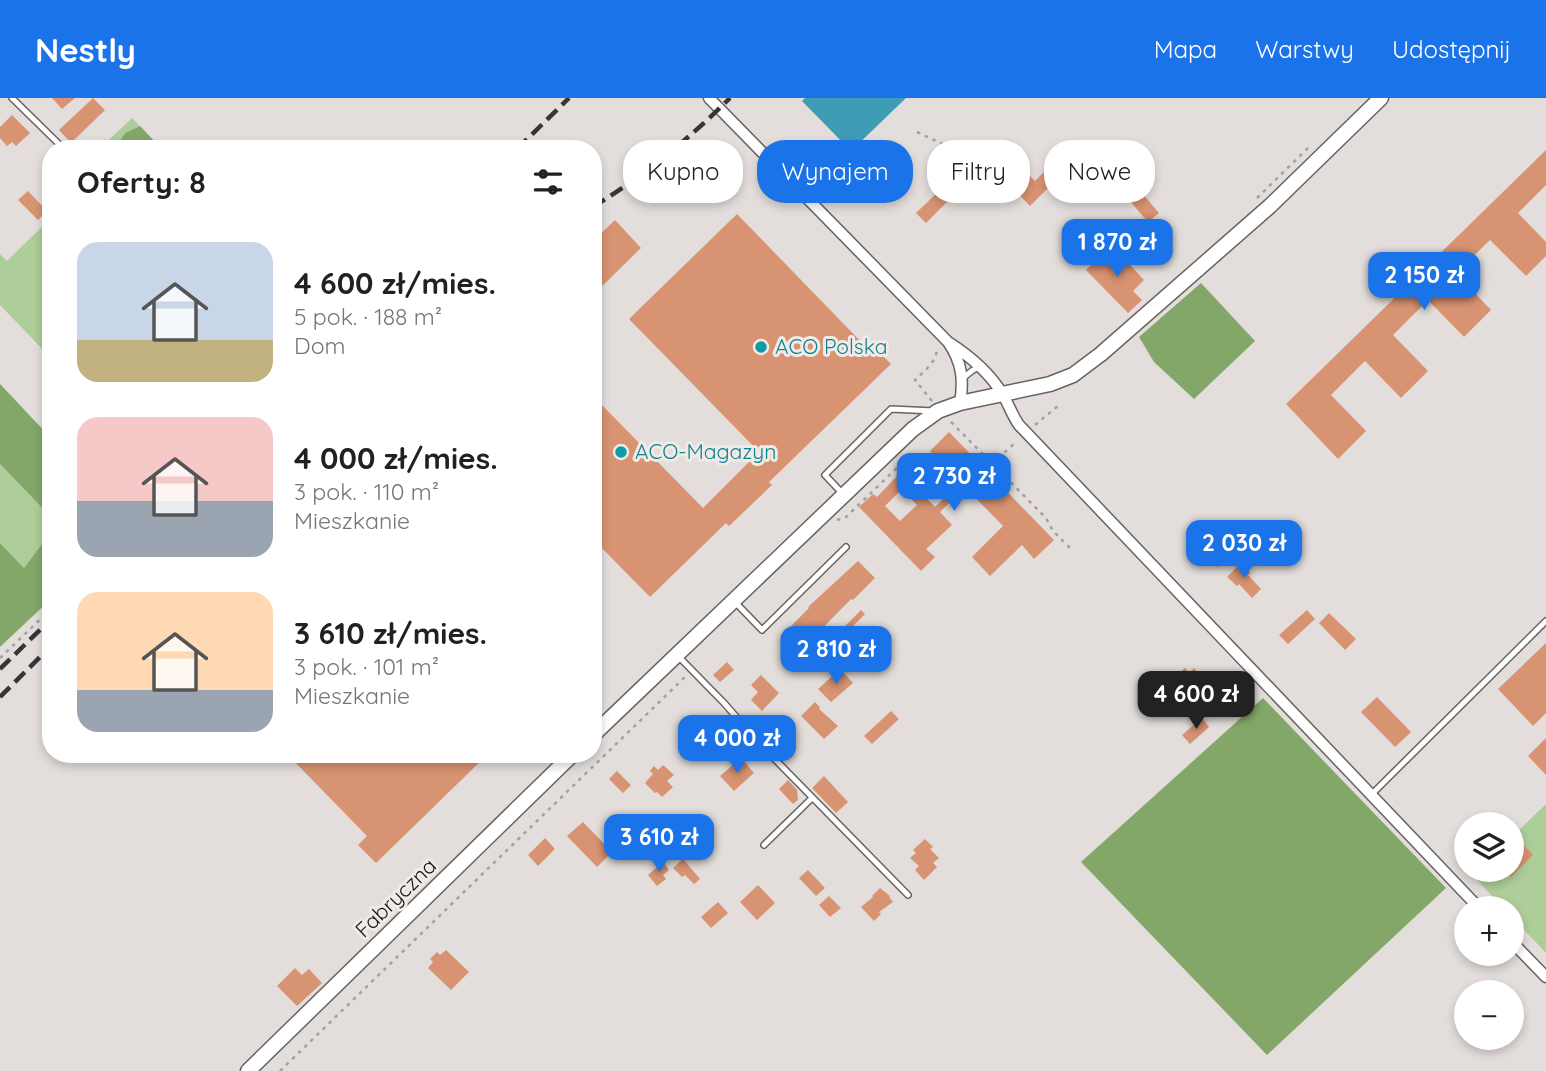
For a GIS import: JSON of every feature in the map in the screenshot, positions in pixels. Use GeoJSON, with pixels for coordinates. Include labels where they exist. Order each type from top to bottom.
{"type":"FeatureCollection","features":[{"type":"Feature","properties":{"kind":"street"},"geometry":{"type":"LineString","coordinates":[[709,98],[948,342],[981,367],[1027,433],[1468,896]]}},
{"type":"Feature","properties":{"kind":"street"},"geometry":{"type":"LineString","coordinates":[[602,726],[913,429],[938,412],[960,403],[1050,384],[1073,374],[1101,354],[1270,206],[1381,98]]}},
{"type":"Feature","properties":{"kind":"street"},"geometry":{"type":"LineString","coordinates":[[948,342],[959,362],[962,378],[960,403]]}},
{"type":"Feature","properties":{"kind":"street","name":"Fabryczna"},"geometry":{"type":"LineString","coordinates":[[248,1071],[564,763]]}},
{"type":"Feature","properties":{"kind":"street"},"geometry":{"type":"LineString","coordinates":[[1524,954],[1546,976]]}},
{"type":"Feature","properties":{"kind":"lane"},"geometry":{"type":"LineString","coordinates":[[12,98],[56,140]]}},
{"type":"Feature","properties":{"kind":"lane"},"geometry":{"type":"LineString","coordinates":[[962,378],[981,367]]}},
{"type":"Feature","properties":{"kind":"lane"},"geometry":{"type":"LineString","coordinates":[[845,496],[825,475],[891,409],[938,412]]}},
{"type":"Feature","properties":{"kind":"lane"},"geometry":{"type":"LineString","coordinates":[[734,601],[762,630],[846,547]]}},
{"type":"Feature","properties":{"kind":"lane"},"geometry":{"type":"LineString","coordinates":[[1371,795],[1546,621]]}},
{"type":"Feature","properties":{"kind":"lane"},"geometry":{"type":"LineString","coordinates":[[677,654],[812,798],[908,895]]}},
{"type":"Feature","properties":{"kind":"lane"},"geometry":{"type":"LineString","coordinates":[[764,845],[812,798]]}},
{"type":"Feature","properties":{"kind":"path"},"geometry":{"type":"LineString","coordinates":[[917,132],[934,140]]}},
{"type":"Feature","properties":{"kind":"path"},"geometry":{"type":"LineString","coordinates":[[936,345],[937,355],[915,380],[938,412],[1046,518],[1053,531],[1073,551]]}},
{"type":"Feature","properties":{"kind":"path"},"geometry":{"type":"LineString","coordinates":[[834,520],[845,518],[910,452]]}},
{"type":"Feature","properties":{"kind":"path"},"geometry":{"type":"LineString","coordinates":[[905,458],[941,494]]}},
{"type":"Feature","properties":{"kind":"path"},"geometry":{"type":"LineString","coordinates":[[0,657],[42,617]]}},
{"type":"Feature","properties":{"kind":"path"},"geometry":{"type":"LineString","coordinates":[[602,758],[691,671]]}},
{"type":"Feature","properties":{"kind":"path"},"geometry":{"type":"LineString","coordinates":[[280,1071],[596,763]]}},
{"type":"Feature","properties":{"kind":"green space"},"geometry":{"type":"Polygon","coordinates":[[[132,118],[140,126],[125,133],[121,140],[109,140],[132,118]]]}},
{"type":"Feature","properties":{"kind":"green space"},"geometry":{"type":"Polygon","coordinates":[[[140,126],[153,140],[121,140],[125,133],[140,126]]]}},
{"type":"Feature","properties":{"kind":"green space"},"geometry":{"type":"Polygon","coordinates":[[[42,227],[42,349],[0,305],[0,254],[7,261],[42,227]]]}},
{"type":"Feature","properties":{"kind":"green space"},"geometry":{"type":"Polygon","coordinates":[[[1201,283],[1255,341],[1194,399],[1154,362],[1139,337],[1201,283]]]}},
{"type":"Feature","properties":{"kind":"green space"},"geometry":{"type":"Polygon","coordinates":[[[0,384],[42,428],[42,508],[0,464],[0,384]]]}},
{"type":"Feature","properties":{"kind":"green space"},"geometry":{"type":"Polygon","coordinates":[[[0,464],[42,508],[42,544],[24,568],[0,543],[0,464]]]}},
{"type":"Feature","properties":{"kind":"green space"},"geometry":{"type":"Polygon","coordinates":[[[0,543],[24,568],[42,544],[42,607],[0,647],[0,543]]]}},
{"type":"Feature","properties":{"kind":"green space"},"geometry":{"type":"Polygon","coordinates":[[[1263,698],[1446,888],[1267,1055],[1081,862],[1263,698]]]}},
{"type":"Feature","properties":{"kind":"green space"},"geometry":{"type":"Polygon","coordinates":[[[1546,804],[1546,953],[1524,930],[1524,896],[1492,896],[1479,882],[1524,882],[1524,825],[1546,804]]]}},
{"type":"Feature","properties":{"kind":"water"},"geometry":{"type":"Polygon","coordinates":[[[805,98],[906,98],[862,140],[840,140],[802,101],[805,98]]]}},
{"type":"Feature","properties":{"kind":"building"},"geometry":{"type":"Polygon","coordinates":[[[52,98],[75,98],[62,109],[52,98]]]}},
{"type":"Feature","properties":{"kind":"building"},"geometry":{"type":"Polygon","coordinates":[[[93,98],[105,110],[74,140],[68,140],[59,130],[93,98]]]}},
{"type":"Feature","properties":{"kind":"building"},"geometry":{"type":"Polygon","coordinates":[[[12,115],[30,133],[16,146],[12,142],[7,146],[0,138],[0,127],[12,115]]]}},
{"type":"Feature","properties":{"kind":"building"},"geometry":{"type":"Polygon","coordinates":[[[1546,150],[1546,185],[1518,213],[1546,242],[1546,256],[1526,276],[1490,240],[1456,273],[1491,310],[1464,337],[1428,300],[1393,335],[1428,371],[1401,398],[1365,361],[1331,395],[1366,431],[1338,459],[1286,404],[1546,150]]]}},
{"type":"Feature","properties":{"kind":"building"},"geometry":{"type":"Polygon","coordinates":[[[1044,172],[1044,192],[1030,206],[1027,203],[1030,203],[1030,176],[1035,181],[1044,172]]]}},
{"type":"Feature","properties":{"kind":"building"},"geometry":{"type":"Polygon","coordinates":[[[28,191],[42,206],[42,216],[38,220],[18,200],[28,191]]]}},
{"type":"Feature","properties":{"kind":"building"},"geometry":{"type":"Polygon","coordinates":[[[927,202],[946,203],[926,223],[916,213],[927,202]]]}},
{"type":"Feature","properties":{"kind":"building"},"geometry":{"type":"Polygon","coordinates":[[[1132,203],[1150,203],[1159,213],[1148,222],[1132,203]]]}},
{"type":"Feature","properties":{"kind":"building","name":"ACO Polska"},"geometry":{"type":"Polygon","coordinates":[[[737,214],[868,349],[872,345],[891,364],[769,482],[772,485],[729,526],[726,523],[650,597],[602,548],[602,405],[703,508],[755,456],[759,460],[763,456],[629,319],[737,214]]]}},
{"type":"Feature","properties":{"kind":"building"},"geometry":{"type":"Polygon","coordinates":[[[615,220],[641,248],[602,286],[602,232],[615,220]]]}},
{"type":"Feature","properties":{"kind":"building"},"geometry":{"type":"Polygon","coordinates":[[[1108,249],[1114,255],[1118,252],[1144,280],[1133,291],[1142,300],[1128,313],[1086,270],[1108,249]]]}},
{"type":"Feature","properties":{"kind":"building"},"geometry":{"type":"Polygon","coordinates":[[[949,432],[1054,540],[1034,559],[1022,545],[990,576],[972,557],[1003,526],[965,487],[940,512],[952,525],[926,549],[935,557],[921,571],[859,507],[873,494],[877,497],[901,472],[935,507],[960,482],[930,451],[949,432]],[[902,489],[885,506],[900,521],[917,505],[902,489]]]}},
{"type":"Feature","properties":{"kind":"building"},"geometry":{"type":"Polygon","coordinates":[[[1207,523],[1234,549],[1217,567],[1190,541],[1207,523]]]}},
{"type":"Feature","properties":{"kind":"building"},"geometry":{"type":"Polygon","coordinates":[[[858,561],[875,578],[800,651],[783,634],[858,561]]]}},
{"type":"Feature","properties":{"kind":"building"},"geometry":{"type":"Polygon","coordinates":[[[1241,563],[1261,589],[1252,598],[1239,584],[1237,586],[1227,577],[1241,563]]]}},
{"type":"Feature","properties":{"kind":"building"},"geometry":{"type":"Polygon","coordinates":[[[861,610],[865,614],[833,646],[829,642],[861,610]]]}},
{"type":"Feature","properties":{"kind":"building"},"geometry":{"type":"Polygon","coordinates":[[[1307,610],[1315,619],[1288,644],[1279,635],[1307,610]]]}},
{"type":"Feature","properties":{"kind":"building"},"geometry":{"type":"Polygon","coordinates":[[[1329,613],[1356,639],[1345,650],[1319,623],[1329,613]]]}},
{"type":"Feature","properties":{"kind":"building"},"geometry":{"type":"Polygon","coordinates":[[[1546,643],[1546,713],[1533,726],[1498,689],[1546,643]]]}},
{"type":"Feature","properties":{"kind":"building"},"geometry":{"type":"Polygon","coordinates":[[[727,662],[734,670],[720,682],[713,675],[727,662]]]}},
{"type":"Feature","properties":{"kind":"building"},"geometry":{"type":"Polygon","coordinates":[[[1185,668],[1189,673],[1194,668],[1199,674],[1195,678],[1200,684],[1193,691],[1177,675],[1185,668]]]}},
{"type":"Feature","properties":{"kind":"building"},"geometry":{"type":"Polygon","coordinates":[[[840,669],[853,683],[831,702],[818,689],[840,669]]]}},
{"type":"Feature","properties":{"kind":"building"},"geometry":{"type":"Polygon","coordinates":[[[761,675],[779,693],[762,711],[751,700],[758,692],[751,685],[761,675]]]}},
{"type":"Feature","properties":{"kind":"building"},"geometry":{"type":"Polygon","coordinates":[[[1377,697],[1411,732],[1395,747],[1361,712],[1377,697]]]}},
{"type":"Feature","properties":{"kind":"building"},"geometry":{"type":"Polygon","coordinates":[[[815,702],[838,726],[824,739],[801,716],[815,702]]]}},
{"type":"Feature","properties":{"kind":"building"},"geometry":{"type":"Polygon","coordinates":[[[891,711],[899,719],[872,744],[864,736],[891,711]]]}},
{"type":"Feature","properties":{"kind":"building"},"geometry":{"type":"Polygon","coordinates":[[[1202,718],[1209,727],[1190,744],[1182,735],[1202,718]]]}},
{"type":"Feature","properties":{"kind":"building"},"geometry":{"type":"Polygon","coordinates":[[[1546,738],[1546,775],[1528,756],[1546,738]]]}},
{"type":"Feature","properties":{"kind":"building"},"geometry":{"type":"Polygon","coordinates":[[[741,758],[754,773],[734,791],[720,776],[741,758]]]}},
{"type":"Feature","properties":{"kind":"building"},"geometry":{"type":"Polygon","coordinates":[[[296,763],[479,763],[376,863],[358,845],[367,836],[296,763]]]}},
{"type":"Feature","properties":{"kind":"building"},"geometry":{"type":"Polygon","coordinates":[[[663,765],[674,775],[667,781],[673,787],[662,797],[645,783],[653,774],[650,771],[654,766],[658,770],[663,765]]]}},
{"type":"Feature","properties":{"kind":"building"},"geometry":{"type":"Polygon","coordinates":[[[617,771],[631,785],[623,793],[609,779],[617,771]]]}},
{"type":"Feature","properties":{"kind":"building"},"geometry":{"type":"Polygon","coordinates":[[[824,776],[848,802],[836,813],[812,788],[824,776]]]}},
{"type":"Feature","properties":{"kind":"building"},"geometry":{"type":"Polygon","coordinates":[[[788,780],[797,790],[798,800],[793,804],[779,789],[788,780]]]}},
{"type":"Feature","properties":{"kind":"building"},"geometry":{"type":"Polygon","coordinates":[[[583,822],[612,852],[597,867],[567,836],[583,822]]]}},
{"type":"Feature","properties":{"kind":"building"},"geometry":{"type":"Polygon","coordinates":[[[545,838],[555,849],[538,866],[528,855],[545,838]]]}},
{"type":"Feature","properties":{"kind":"building"},"geometry":{"type":"Polygon","coordinates":[[[925,839],[939,858],[933,863],[937,867],[924,880],[915,870],[919,866],[910,858],[916,853],[913,850],[925,839]]]}},
{"type":"Feature","properties":{"kind":"building"},"geometry":{"type":"Polygon","coordinates":[[[1524,845],[1533,855],[1524,864],[1524,845]]]}},
{"type":"Feature","properties":{"kind":"building"},"geometry":{"type":"Polygon","coordinates":[[[683,859],[700,879],[694,884],[673,868],[683,859]]]}},
{"type":"Feature","properties":{"kind":"building"},"geometry":{"type":"Polygon","coordinates":[[[663,862],[669,870],[663,875],[666,879],[657,886],[648,875],[663,862]]]}},
{"type":"Feature","properties":{"kind":"building"},"geometry":{"type":"Polygon","coordinates":[[[808,870],[825,888],[816,896],[799,878],[808,870]]]}},
{"type":"Feature","properties":{"kind":"building"},"geometry":{"type":"Polygon","coordinates":[[[758,885],[775,903],[757,920],[740,902],[758,885]]]}},
{"type":"Feature","properties":{"kind":"building"},"geometry":{"type":"Polygon","coordinates":[[[880,888],[893,902],[879,912],[881,914],[874,921],[861,907],[880,888]]]}},
{"type":"Feature","properties":{"kind":"building"},"geometry":{"type":"Polygon","coordinates":[[[829,896],[841,908],[830,917],[819,905],[829,896]]]}},
{"type":"Feature","properties":{"kind":"building"},"geometry":{"type":"Polygon","coordinates":[[[718,902],[728,913],[711,928],[701,917],[718,902]]]}},
{"type":"Feature","properties":{"kind":"building"},"geometry":{"type":"Polygon","coordinates":[[[446,950],[469,972],[451,990],[428,968],[433,962],[430,959],[437,952],[440,955],[446,950]]]}},
{"type":"Feature","properties":{"kind":"building"},"geometry":{"type":"Polygon","coordinates":[[[295,968],[302,975],[309,969],[322,983],[297,1006],[277,986],[295,968]]]}},
{"type":"Feature","properties":{"kind":"railway"},"geometry":{"type":"LineString","coordinates":[[526,140],[569,98]]}},
{"type":"Feature","properties":{"kind":"railway"},"geometry":{"type":"LineString","coordinates":[[602,201],[664,157],[730,98]]}},
{"type":"Feature","properties":{"kind":"railway"},"geometry":{"type":"LineString","coordinates":[[0,669],[42,628]]}},
{"type":"Feature","properties":{"kind":"railway"},"geometry":{"type":"LineString","coordinates":[[0,697],[42,655]]}},
{"type":"Feature","properties":{"kind":"place","name":"ACO Polska"},"geometry":{"type":"Point","coordinates":[761,347]}},
{"type":"Feature","properties":{"kind":"place","name":"ACO-Magazyn"},"geometry":{"type":"Point","coordinates":[621,452]}}]}
